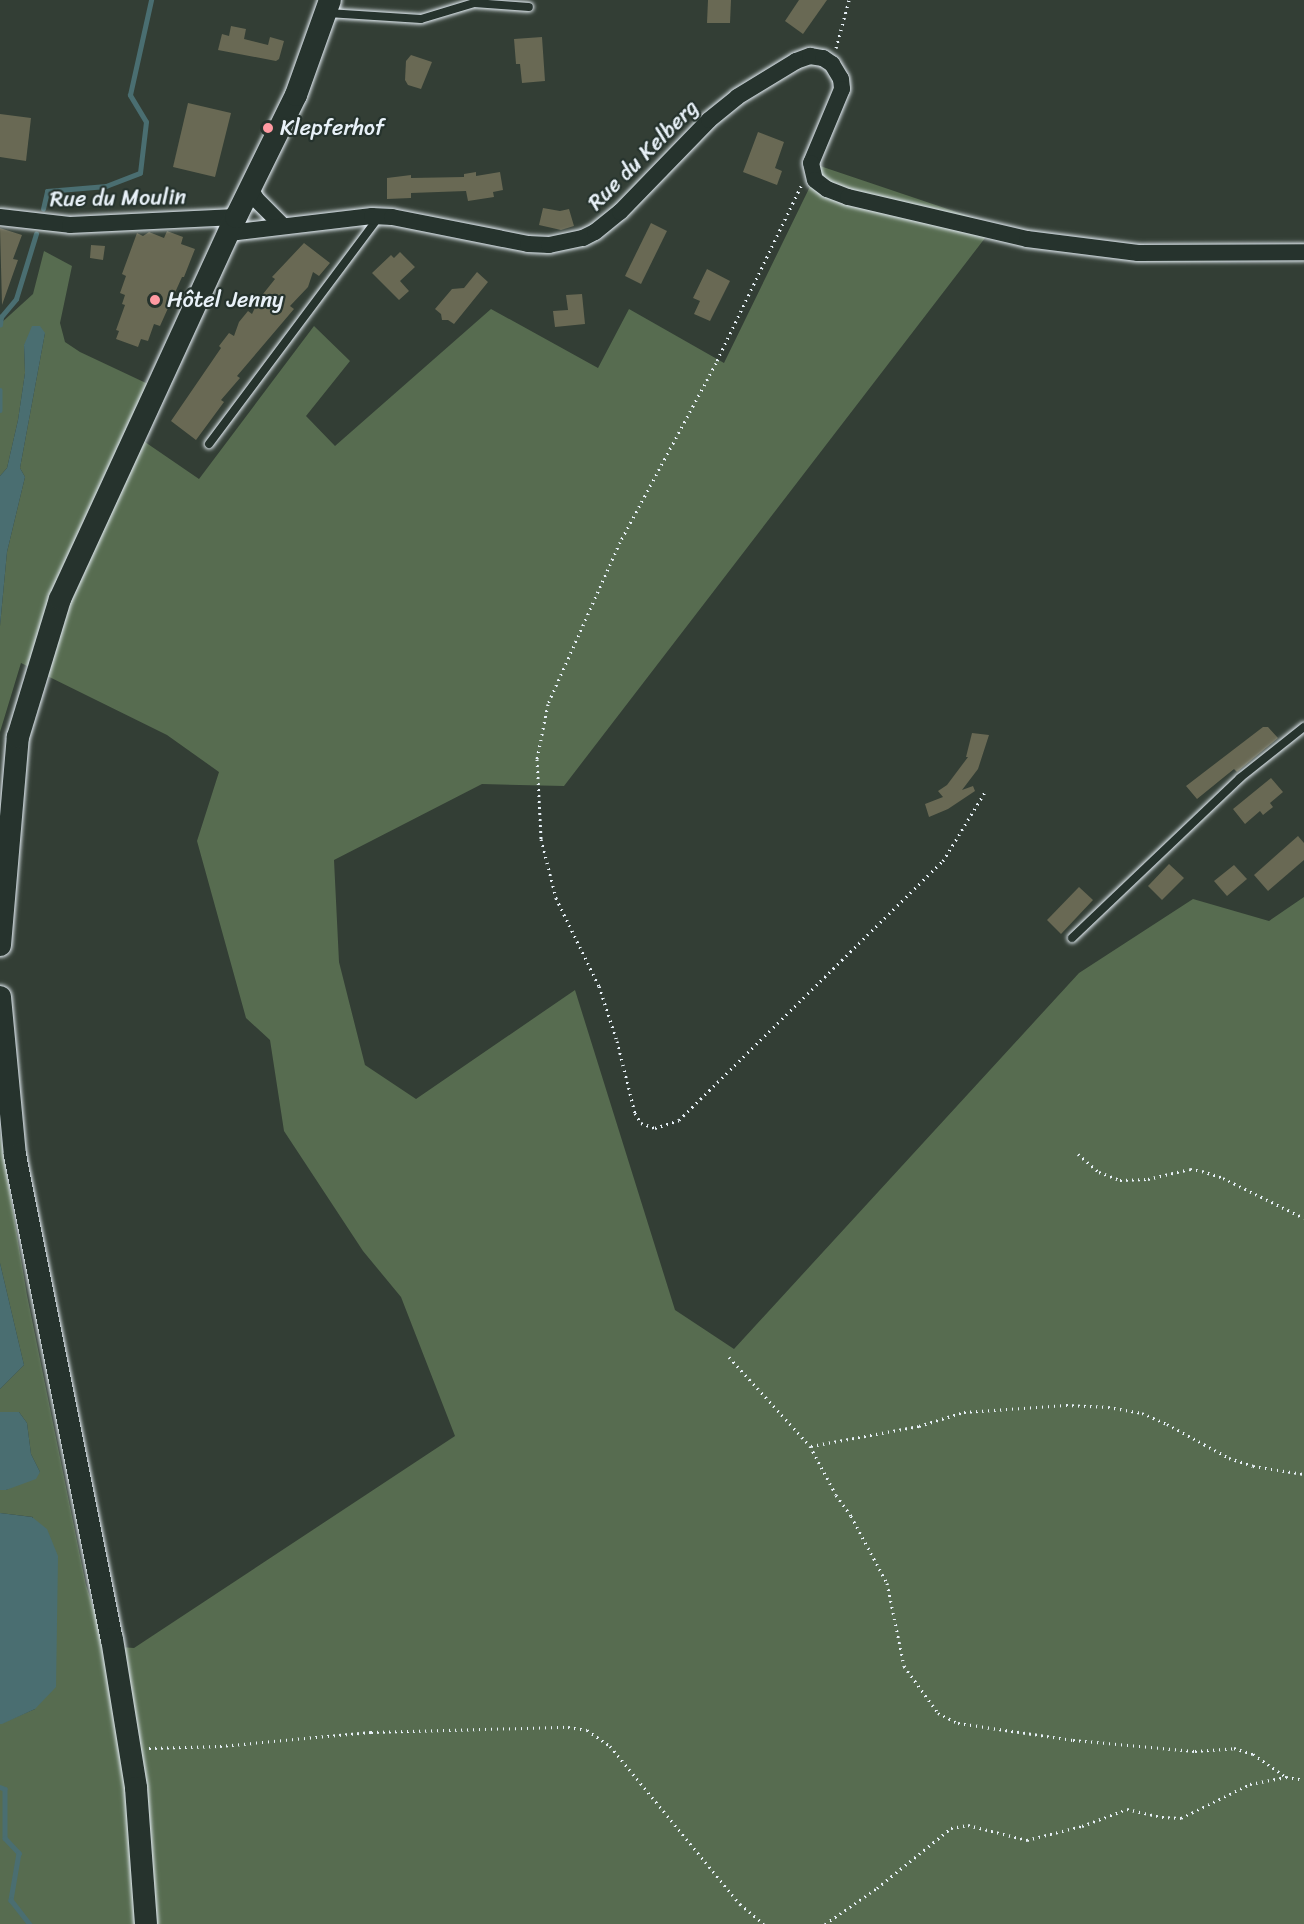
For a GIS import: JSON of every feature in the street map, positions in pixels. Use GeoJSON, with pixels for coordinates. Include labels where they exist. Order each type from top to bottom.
{"type":"FeatureCollection","features":[{"type":"Feature","properties":{"kind":"main road"},"geometry":{"type":"LineString","coordinates":[[0,945],[18,736],[60,599],[232,225],[296,95],[329,7]]}},
{"type":"Feature","properties":{"kind":"main road"},"geometry":{"type":"LineString","coordinates":[[0,997],[15,1155],[112,1639],[130,1749],[136,1788],[146,1924]]}},
{"type":"Feature","properties":{"kind":"street","name":"Rue du Kelberg"},"geometry":{"type":"LineString","coordinates":[[232,225],[283,226],[380,216],[528,244],[549,245],[583,238],[595,232],[620,212],[709,120],[737,97],[796,61],[810,56],[823,58],[831,64]]}},
{"type":"Feature","properties":{"kind":"street"},"geometry":{"type":"LineString","coordinates":[[831,64],[841,79],[842,88],[811,163],[812,173],[827,189],[849,197],[1027,238],[1138,253],[1304,252]]}},
{"type":"Feature","properties":{"kind":"street"},"geometry":{"type":"LineString","coordinates":[[250,188],[256,199],[283,226]]}},
{"type":"Feature","properties":{"kind":"street","name":"Rue du Moulin"},"geometry":{"type":"LineString","coordinates":[[0,217],[70,225],[232,225]]}},
{"type":"Feature","properties":{"kind":"lane"},"geometry":{"type":"LineString","coordinates":[[329,7],[421,19],[474,3],[529,7]]}},
{"type":"Feature","properties":{"kind":"lane"},"geometry":{"type":"LineString","coordinates":[[209,444],[380,216]]}},
{"type":"Feature","properties":{"kind":"lane"},"geometry":{"type":"LineString","coordinates":[[1072,938],[1240,778],[1304,728]]}},
{"type":"Feature","properties":{"kind":"path"},"geometry":{"type":"LineString","coordinates":[[831,64],[849,0]]}},
{"type":"Feature","properties":{"kind":"path"},"geometry":{"type":"LineString","coordinates":[[812,173],[796,192],[716,363],[620,542],[548,704],[537,759],[541,839],[556,898],[599,986],[617,1041],[635,1113],[640,1123],[656,1128],[679,1120],[943,861],[985,792]]}},
{"type":"Feature","properties":{"kind":"path"},"geometry":{"type":"LineString","coordinates":[[1078,1154],[1099,1172],[1120,1180],[1148,1179],[1190,1169],[1202,1171],[1223,1178],[1304,1218]]}},
{"type":"Feature","properties":{"kind":"path"},"geometry":{"type":"LineString","coordinates":[[729,1357],[810,1446],[836,1495],[879,1565],[887,1583],[901,1659],[938,1713],[958,1723],[1073,1740],[1195,1751],[1234,1748],[1253,1754],[1286,1777]]}},
{"type":"Feature","properties":{"kind":"path"},"geometry":{"type":"LineString","coordinates":[[810,1446],[919,1426],[964,1412],[1066,1405],[1108,1407],[1150,1417],[1229,1458],[1253,1466],[1304,1474]]}},
{"type":"Feature","properties":{"kind":"path"},"geometry":{"type":"LineString","coordinates":[[130,1749],[220,1746],[371,1732],[568,1727],[587,1730],[610,1746],[740,1904],[764,1924]]}},
{"type":"Feature","properties":{"kind":"path"},"geometry":{"type":"LineString","coordinates":[[825,1924],[877,1888],[951,1828],[968,1825],[1027,1840],[1082,1826],[1127,1809],[1162,1817],[1181,1818],[1213,1804],[1240,1788],[1286,1777],[1304,1780]]}},
{"type":"Feature","properties":{"kind":"green space"},"geometry":{"type":"Polygon","coordinates":[[[820,166],[995,225],[564,786],[482,784],[334,860],[339,962],[365,1065],[416,1099],[575,990],[675,1310],[734,1349],[1079,973],[1193,899],[1269,921],[1304,897],[1304,1924],[0,1924],[0,1724],[35,1709],[33,1517],[0,1513],[0,1490],[6,1490],[40,1472],[31,1454],[27,1423],[19,1412],[0,1412],[0,1389],[24,1365],[0,1263],[0,1133],[27,1295],[86,1585],[106,1646],[134,1648],[455,1436],[401,1297],[363,1251],[284,1131],[270,1040],[246,1018],[197,841],[219,772],[167,735],[21,663],[0,732],[0,626],[7,552],[25,477],[20,468],[45,333],[24,345],[25,373],[18,420],[7,468],[0,476],[0,324],[33,294],[44,251],[72,266],[60,323],[65,342],[80,352],[148,384],[126,429],[199,479],[314,326],[350,361],[306,416],[335,446],[491,309],[598,368],[629,309],[724,363],[820,166]]]}},
{"type":"Feature","properties":{"kind":"water"},"geometry":{"type":"Polygon","coordinates":[[[32,326],[40,326],[45,333],[20,468],[25,477],[7,552],[0,626],[0,476],[7,468],[18,420],[25,373],[24,345],[32,326]]]}},
{"type":"Feature","properties":{"kind":"water"},"geometry":{"type":"Polygon","coordinates":[[[0,1263],[24,1365],[0,1389],[0,1263]]]}},
{"type":"Feature","properties":{"kind":"water"},"geometry":{"type":"Polygon","coordinates":[[[0,1412],[19,1412],[27,1423],[31,1454],[40,1472],[36,1479],[6,1490],[0,1490],[0,1412]]]}},
{"type":"Feature","properties":{"kind":"water"},"geometry":{"type":"Polygon","coordinates":[[[0,1513],[32,1517],[47,1529],[58,1556],[56,1687],[35,1709],[2,1724],[0,1724],[0,1513]]]}},
{"type":"Feature","properties":{"kind":"building"},"geometry":{"type":"Polygon","coordinates":[[[708,0],[731,0],[730,23],[707,23],[708,0]]]}},
{"type":"Feature","properties":{"kind":"building"},"geometry":{"type":"Polygon","coordinates":[[[799,0],[827,0],[803,34],[785,21],[799,0]]]}},
{"type":"Feature","properties":{"kind":"building"},"geometry":{"type":"Polygon","coordinates":[[[231,26],[246,29],[244,39],[268,45],[270,37],[284,41],[279,59],[276,61],[218,50],[222,34],[229,36],[231,26]]]}},
{"type":"Feature","properties":{"kind":"building"},"geometry":{"type":"Polygon","coordinates":[[[542,37],[545,81],[522,83],[520,64],[516,64],[514,39],[542,37]]]}},
{"type":"Feature","properties":{"kind":"building"},"geometry":{"type":"Polygon","coordinates":[[[411,55],[432,62],[421,89],[408,85],[405,80],[406,61],[411,55]]]}},
{"type":"Feature","properties":{"kind":"building"},"geometry":{"type":"Polygon","coordinates":[[[188,103],[231,113],[215,177],[173,167],[188,103]]]}},
{"type":"Feature","properties":{"kind":"building"},"geometry":{"type":"Polygon","coordinates":[[[0,114],[31,118],[26,161],[0,157],[0,114]]]}},
{"type":"Feature","properties":{"kind":"building"},"geometry":{"type":"Polygon","coordinates":[[[758,132],[784,142],[775,168],[782,171],[777,185],[743,172],[758,132]]]}},
{"type":"Feature","properties":{"kind":"building"},"geometry":{"type":"Polygon","coordinates":[[[476,172],[476,176],[500,172],[503,190],[493,192],[494,197],[468,201],[466,191],[411,193],[411,198],[387,199],[387,178],[411,175],[411,178],[464,177],[464,174],[476,172]]]}},
{"type":"Feature","properties":{"kind":"building"},"geometry":{"type":"Polygon","coordinates":[[[543,208],[560,211],[569,209],[574,226],[561,230],[539,225],[543,208]]]}},
{"type":"Feature","properties":{"kind":"building"},"geometry":{"type":"Polygon","coordinates":[[[651,223],[667,231],[641,284],[625,276],[651,223]]]}},
{"type":"Feature","properties":{"kind":"building"},"geometry":{"type":"Polygon","coordinates":[[[0,228],[22,235],[13,259],[18,260],[2,305],[0,228]]]}},
{"type":"Feature","properties":{"kind":"building"},"geometry":{"type":"Polygon","coordinates":[[[167,231],[183,237],[181,244],[195,249],[160,326],[154,324],[148,341],[141,339],[138,347],[116,339],[119,331],[116,330],[125,305],[122,304],[125,295],[120,293],[126,276],[122,274],[137,233],[143,236],[149,232],[164,238],[167,231]]]}},
{"type":"Feature","properties":{"kind":"building"},"geometry":{"type":"Polygon","coordinates":[[[304,243],[330,263],[319,276],[313,272],[308,287],[290,306],[294,309],[237,376],[240,378],[221,400],[224,402],[196,440],[171,421],[221,348],[219,346],[229,333],[234,336],[239,322],[248,311],[252,314],[259,299],[275,279],[272,277],[304,243]]]}},
{"type":"Feature","properties":{"kind":"building"},"geometry":{"type":"Polygon","coordinates":[[[91,245],[105,246],[103,260],[90,258],[91,245]]]}},
{"type":"Feature","properties":{"kind":"building"},"geometry":{"type":"Polygon","coordinates":[[[400,252],[415,267],[400,281],[409,291],[399,300],[372,273],[391,255],[394,258],[400,252]]]}},
{"type":"Feature","properties":{"kind":"building"},"geometry":{"type":"Polygon","coordinates":[[[707,269],[730,281],[710,321],[694,314],[700,301],[693,298],[707,269]]]}},
{"type":"Feature","properties":{"kind":"building"},"geometry":{"type":"Polygon","coordinates":[[[477,272],[488,282],[454,324],[448,320],[442,320],[441,314],[435,309],[452,289],[464,288],[477,272]]]}},
{"type":"Feature","properties":{"kind":"building"},"geometry":{"type":"Polygon","coordinates":[[[582,294],[585,324],[555,327],[553,311],[568,310],[566,295],[582,294]]]}},
{"type":"Feature","properties":{"kind":"building"},"geometry":{"type":"Polygon","coordinates":[[[1263,727],[1268,727],[1278,738],[1237,772],[1234,769],[1197,799],[1186,786],[1263,727]]]}},
{"type":"Feature","properties":{"kind":"building"},"geometry":{"type":"Polygon","coordinates":[[[972,733],[989,735],[978,769],[962,790],[973,786],[975,791],[948,809],[929,817],[925,804],[943,797],[938,791],[947,785],[968,757],[966,757],[972,733]]]}},
{"type":"Feature","properties":{"kind":"building"},"geometry":{"type":"Polygon","coordinates":[[[1271,778],[1283,792],[1270,803],[1273,807],[1263,815],[1260,811],[1245,824],[1233,809],[1271,778]]]}},
{"type":"Feature","properties":{"kind":"building"},"geometry":{"type":"Polygon","coordinates":[[[1298,836],[1304,843],[1304,860],[1268,891],[1254,875],[1298,836]]]}},
{"type":"Feature","properties":{"kind":"building"},"geometry":{"type":"Polygon","coordinates":[[[1169,864],[1184,878],[1162,900],[1148,886],[1169,864]]]}},
{"type":"Feature","properties":{"kind":"building"},"geometry":{"type":"Polygon","coordinates":[[[1234,865],[1247,879],[1227,896],[1214,881],[1234,865]]]}},
{"type":"Feature","properties":{"kind":"building"},"geometry":{"type":"Polygon","coordinates":[[[1079,887],[1093,900],[1061,934],[1047,920],[1079,887]]]}},
{"type":"Feature","properties":{"kind":"waterway"},"geometry":{"type":"LineString","coordinates":[[43,209],[47,191],[106,186],[140,173],[146,122],[130,95],[151,0]]}},
{"type":"Feature","properties":{"kind":"waterway"},"geometry":{"type":"LineString","coordinates":[[0,325],[1,317],[16,299],[36,234]]}},
{"type":"Feature","properties":{"kind":"waterway"},"geometry":{"type":"LineString","coordinates":[[0,390],[0,410]]}},
{"type":"Feature","properties":{"kind":"waterway"},"geometry":{"type":"LineString","coordinates":[[0,1787],[5,1789],[5,1838],[19,1853],[11,1900],[30,1924]]}},
{"type":"Feature","properties":{"kind":"place","name":"Klepferhof"},"geometry":{"type":"Point","coordinates":[268,128]}},
{"type":"Feature","properties":{"kind":"place","name":"Hôtel Jenny"},"geometry":{"type":"Point","coordinates":[155,300]}}]}
